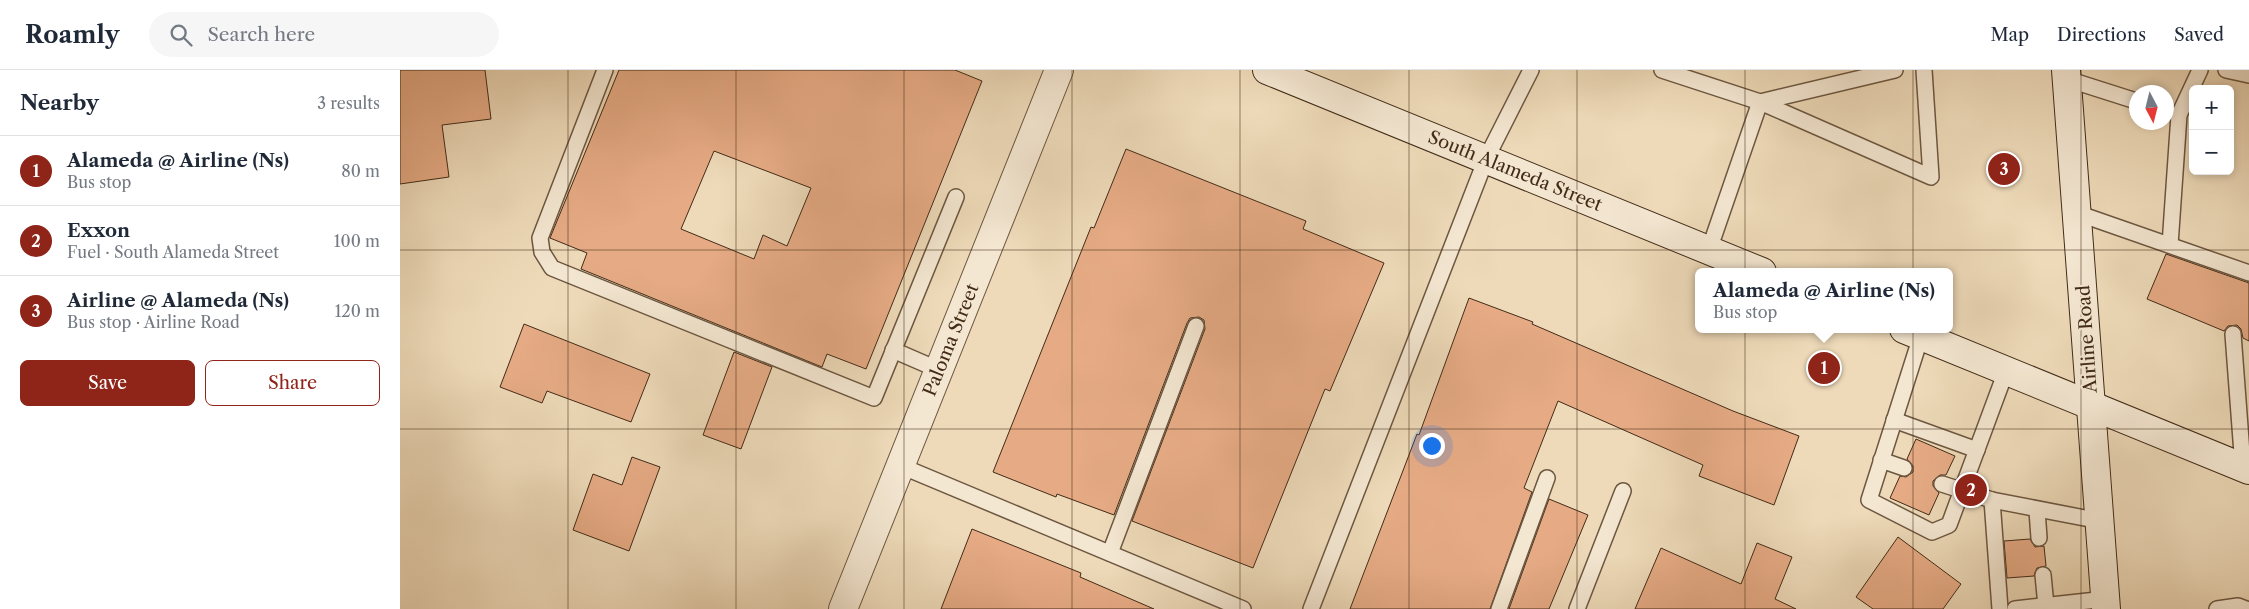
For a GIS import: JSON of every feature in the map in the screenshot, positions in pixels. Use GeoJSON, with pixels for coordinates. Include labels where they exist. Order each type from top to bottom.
{"type":"FeatureCollection","features":[{"type":"Feature","properties":{"kind":"main road","name":"Paloma Street"},"geometry":{"type":"LineString","coordinates":[[843,609],[1059,70]]}},
{"type":"Feature","properties":{"kind":"main road","name":"South Alameda Street"},"geometry":{"type":"LineString","coordinates":[[1267,70],[1752,268]]}},
{"type":"Feature","properties":{"kind":"main road","name":"Airline Road"},"geometry":{"type":"LineString","coordinates":[[2066,74],[2106,604]]}},
{"type":"Feature","properties":{"kind":"main road"},"geometry":{"type":"LineString","coordinates":[[1912,333],[2246,468]]}},
{"type":"Feature","properties":{"kind":"lane"},"geometry":{"type":"LineString","coordinates":[[605,70],[540,238],[542,252],[552,268],[874,398],[956,197]]}},
{"type":"Feature","properties":{"kind":"lane"},"geometry":{"type":"LineString","coordinates":[[1311,609],[1486,159],[1531,70]]}},
{"type":"Feature","properties":{"kind":"lane"},"geometry":{"type":"LineString","coordinates":[[1662,70],[1760,102],[1931,177],[1924,70]]}},
{"type":"Feature","properties":{"kind":"lane"},"geometry":{"type":"LineString","coordinates":[[1760,102],[1895,70]]}},
{"type":"Feature","properties":{"kind":"lane"},"geometry":{"type":"LineString","coordinates":[[2174,111],[2200,70]]}},
{"type":"Feature","properties":{"kind":"lane"},"geometry":{"type":"LineString","coordinates":[[2226,70],[2249,75]]}},
{"type":"Feature","properties":{"kind":"lane"},"geometry":{"type":"LineString","coordinates":[[2066,74],[2129,98]]}},
{"type":"Feature","properties":{"kind":"lane"},"geometry":{"type":"LineString","coordinates":[[1709,250],[1760,102]]}},
{"type":"Feature","properties":{"kind":"lane"},"geometry":{"type":"LineString","coordinates":[[2170,245],[2173,130]]}},
{"type":"Feature","properties":{"kind":"lane"},"geometry":{"type":"LineString","coordinates":[[2077,213],[2170,245],[2229,270],[2249,272]]}},
{"type":"Feature","properties":{"kind":"lane"},"geometry":{"type":"LineString","coordinates":[[1110,553],[1196,326]]}},
{"type":"Feature","properties":{"kind":"lane"},"geometry":{"type":"LineString","coordinates":[[1912,333],[1894,420],[1869,500],[1932,532],[1949,525],[2006,371]]}},
{"type":"Feature","properties":{"kind":"lane"},"geometry":{"type":"LineString","coordinates":[[2233,334],[2242,360],[2246,468]]}},
{"type":"Feature","properties":{"kind":"lane"},"geometry":{"type":"LineString","coordinates":[[893,350],[939,370]]}},
{"type":"Feature","properties":{"kind":"lane"},"geometry":{"type":"LineString","coordinates":[[1894,420],[1977,450]]}},
{"type":"Feature","properties":{"kind":"lane"},"geometry":{"type":"LineString","coordinates":[[1881,460],[1904,468]]}},
{"type":"Feature","properties":{"kind":"lane"},"geometry":{"type":"LineString","coordinates":[[901,466],[1243,609]]}},
{"type":"Feature","properties":{"kind":"lane"},"geometry":{"type":"LineString","coordinates":[[1499,609],[1547,478]]}},
{"type":"Feature","properties":{"kind":"lane"},"geometry":{"type":"LineString","coordinates":[[1942,484],[1962,492],[1992,500],[2100,521]]}},
{"type":"Feature","properties":{"kind":"lane"},"geometry":{"type":"LineString","coordinates":[[1577,609],[1623,491]]}},
{"type":"Feature","properties":{"kind":"lane"},"geometry":{"type":"LineString","coordinates":[[1992,500],[2000,609]]}},
{"type":"Feature","properties":{"kind":"lane"},"geometry":{"type":"LineString","coordinates":[[2037,510],[2039,538]]}},
{"type":"Feature","properties":{"kind":"lane"},"geometry":{"type":"LineString","coordinates":[[2043,576],[2046,606]]}},
{"type":"Feature","properties":{"kind":"lane"},"geometry":{"type":"LineString","coordinates":[[2015,609],[2106,604]]}},
{"type":"Feature","properties":{"kind":"lane"},"geometry":{"type":"LineString","coordinates":[[2217,609],[2240,608]]}},
{"type":"Feature","properties":{"kind":"building"},"geometry":{"type":"Polygon","coordinates":[[[400,70],[485,70],[491,119],[442,125],[449,177],[400,184],[400,70]]]}},
{"type":"Feature","properties":{"kind":"building"},"geometry":{"type":"Polygon","coordinates":[[[619,70],[955,70],[982,81],[866,369],[827,354],[822,367],[581,269],[587,253],[550,238],[619,70]],[[714,151],[681,229],[754,259],[763,235],[787,246],[811,188],[714,151]]]}},
{"type":"Feature","properties":{"kind":"building"},"geometry":{"type":"Polygon","coordinates":[[[1126,149],[1306,221],[1303,229],[1384,263],[1330,391],[1325,389],[1253,568],[1132,521],[1205,329],[1204,320],[1199,317],[1190,318],[1187,323],[1114,515],[1057,494],[1056,497],[993,472],[1091,227],[1094,228],[1126,149]]]}},
{"type":"Feature","properties":{"kind":"building"},"geometry":{"type":"Polygon","coordinates":[[[2166,254],[2249,283],[2249,341],[2243,338],[2241,329],[2237,325],[2228,326],[2224,331],[2147,299],[2166,254]]]}},
{"type":"Feature","properties":{"kind":"building"},"geometry":{"type":"Polygon","coordinates":[[[1469,298],[1533,322],[1532,324],[1733,411],[1799,436],[1774,505],[1699,476],[1703,465],[1558,401],[1524,488],[1532,492],[1490,609],[1350,609],[1417,434],[1419,435],[1469,298]]]}},
{"type":"Feature","properties":{"kind":"building"},"geometry":{"type":"Polygon","coordinates":[[[524,324],[650,374],[631,422],[547,391],[542,403],[500,387],[524,324]]]}},
{"type":"Feature","properties":{"kind":"building"},"geometry":{"type":"Polygon","coordinates":[[[734,352],[772,367],[741,449],[703,435],[734,352]]]}},
{"type":"Feature","properties":{"kind":"building"},"geometry":{"type":"Polygon","coordinates":[[[1916,439],[1955,456],[1946,475],[1940,475],[1933,481],[1933,486],[1939,493],[1929,515],[1890,498],[1900,476],[1906,477],[1913,472],[1913,466],[1907,459],[1916,439]]]}},
{"type":"Feature","properties":{"kind":"building"},"geometry":{"type":"Polygon","coordinates":[[[632,457],[660,467],[629,551],[573,530],[593,474],[622,485],[632,457]]]}},
{"type":"Feature","properties":{"kind":"building"},"geometry":{"type":"Polygon","coordinates":[[[1549,499],[1588,515],[1549,609],[1509,609],[1549,499]]]}},
{"type":"Feature","properties":{"kind":"building"},"geometry":{"type":"Polygon","coordinates":[[[972,529],[1081,573],[1080,577],[1154,609],[941,609],[972,529]]]}},
{"type":"Feature","properties":{"kind":"building"},"geometry":{"type":"Polygon","coordinates":[[[1898,537],[1961,584],[1943,609],[1873,609],[1856,597],[1898,537]]]}},
{"type":"Feature","properties":{"kind":"building"},"geometry":{"type":"Polygon","coordinates":[[[2030,539],[2035,547],[2044,546],[2046,566],[2037,568],[2034,576],[2007,578],[2004,541],[2030,539]]]}},
{"type":"Feature","properties":{"kind":"building"},"geometry":{"type":"Polygon","coordinates":[[[1757,543],[1792,557],[1775,599],[1796,609],[1635,609],[1661,548],[1741,584],[1757,543]]]}},
{"type":"Feature","properties":{"kind":"place","name":"Airline @ Alameda (Ns)"},"geometry":{"type":"Point","coordinates":[2004,169]}},
{"type":"Feature","properties":{"kind":"place","name":"Alameda @ Airline (Ns)"},"geometry":{"type":"Point","coordinates":[1824,368]}},
{"type":"Feature","properties":{"kind":"place","name":"Exxon"},"geometry":{"type":"Point","coordinates":[1971,490]}}]}
